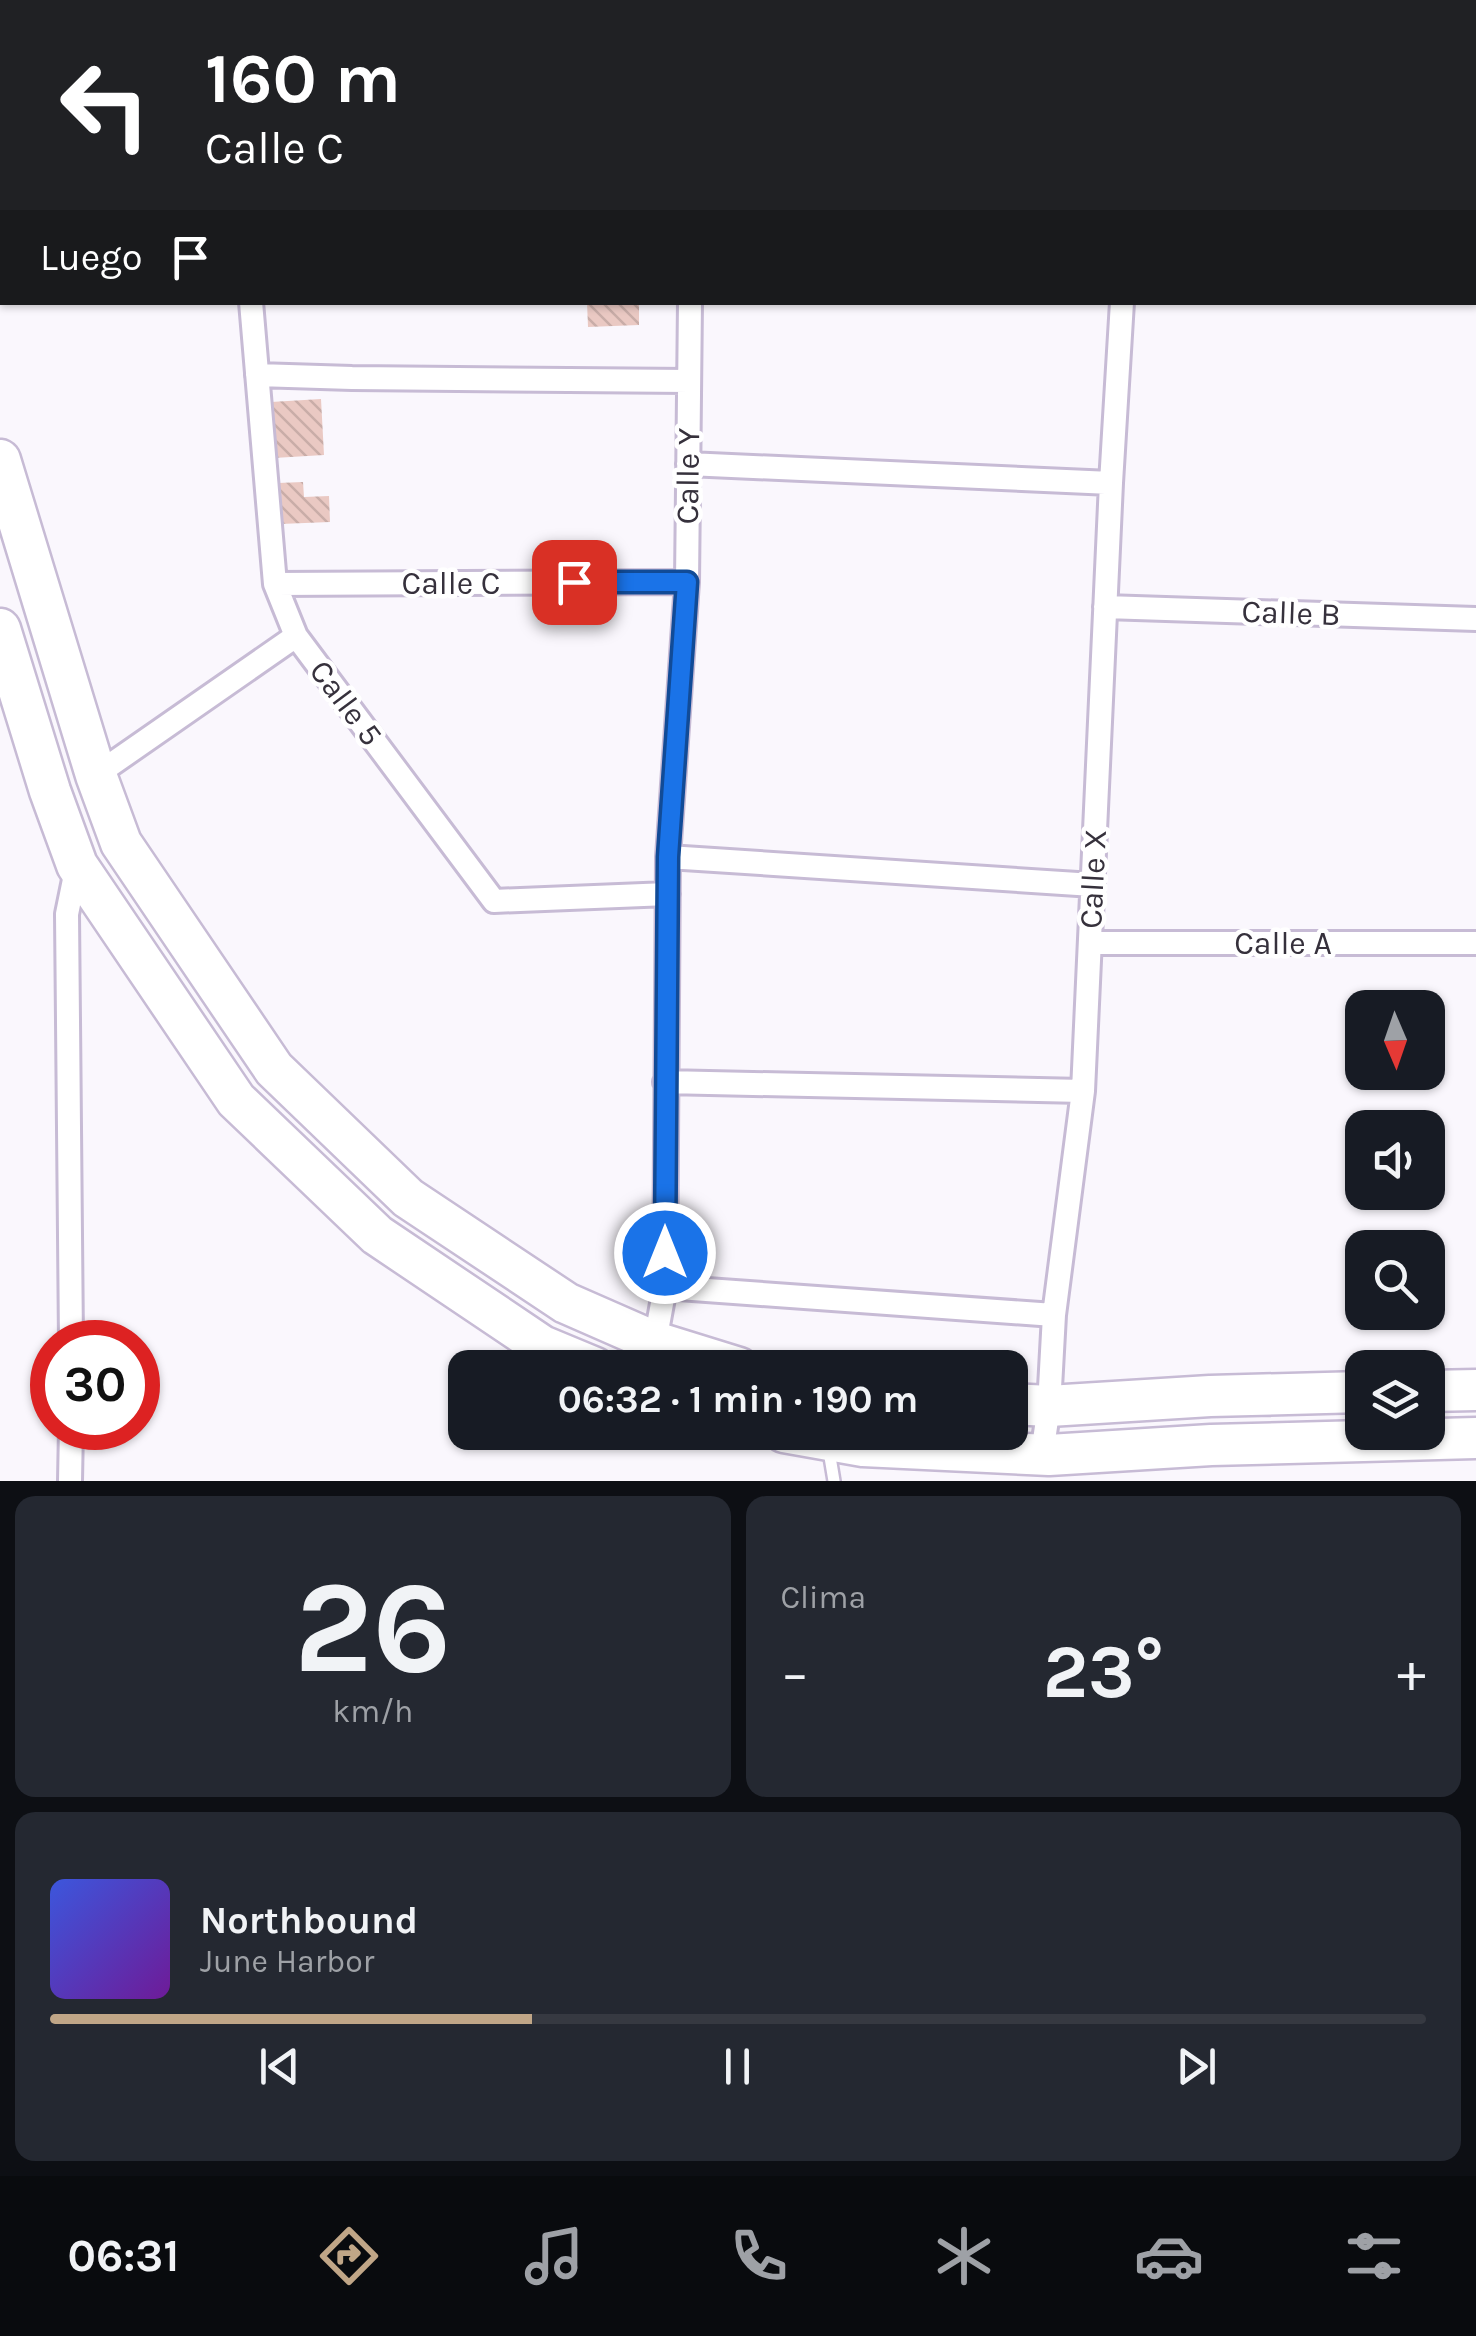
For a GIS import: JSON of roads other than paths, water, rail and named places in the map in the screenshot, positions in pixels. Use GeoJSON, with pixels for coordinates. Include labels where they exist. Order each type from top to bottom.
{"type":"FeatureCollection","features":[{"type":"Feature","properties":{"kind":"highway"},"geometry":{"type":"LineString","coordinates":[[0,460],[96,775],[121,843],[274,1069],[408,1198],[643,1350]]}},
{"type":"Feature","properties":{"kind":"highway"},"geometry":{"type":"LineString","coordinates":[[0,629],[77,865],[236,1100],[376,1236],[552,1350]]}},
{"type":"Feature","properties":{"kind":"highway"},"geometry":{"type":"LineString","coordinates":[[1445,1391],[1476,1390]]}},
{"type":"Feature","properties":{"kind":"highway"},"geometry":{"type":"LineString","coordinates":[[1029,1405],[1345,1392]]}},
{"type":"Feature","properties":{"kind":"highway"},"geometry":{"type":"LineString","coordinates":[[952,1450],[1042,1454],[1476,1438]]}},
{"type":"Feature","properties":{"kind":"street","name":"Calle 5"},"geometry":{"type":"LineString","coordinates":[[251,305],[275,584],[296,636],[494,902],[668,894]]}},
{"type":"Feature","properties":{"kind":"street","name":"Calle Y"},"geometry":{"type":"LineString","coordinates":[[652,1350],[665,1287],[668,857],[687,582],[690,305]]}},
{"type":"Feature","properties":{"kind":"street","name":"Calle X"},"geometry":{"type":"LineString","coordinates":[[1042,1454],[1029,1405],[1054,1315],[1083,1091],[1122,305]]}},
{"type":"Feature","properties":{"kind":"street"},"geometry":{"type":"LineString","coordinates":[[257,375],[689,381]]}},
{"type":"Feature","properties":{"kind":"street"},"geometry":{"type":"LineString","coordinates":[[688,464],[1111,483]]}},
{"type":"Feature","properties":{"kind":"street","name":"Calle C"},"geometry":{"type":"LineString","coordinates":[[275,584],[687,582]]}},
{"type":"Feature","properties":{"kind":"street","name":"Calle B"},"geometry":{"type":"LineString","coordinates":[[1105,607],[1476,620]]}},
{"type":"Feature","properties":{"kind":"street"},"geometry":{"type":"LineString","coordinates":[[96,775],[296,636]]}},
{"type":"Feature","properties":{"kind":"street"},"geometry":{"type":"LineString","coordinates":[[668,857],[1093,885]]}},
{"type":"Feature","properties":{"kind":"street"},"geometry":{"type":"LineString","coordinates":[[71,1320],[67,914],[77,865]]}},
{"type":"Feature","properties":{"kind":"street","name":"Calle A"},"geometry":{"type":"LineString","coordinates":[[1090,943],[1476,943]]}},
{"type":"Feature","properties":{"kind":"street"},"geometry":{"type":"LineString","coordinates":[[665,1082],[1083,1091]]}},
{"type":"Feature","properties":{"kind":"street"},"geometry":{"type":"LineString","coordinates":[[665,1287],[1054,1315]]}},
{"type":"Feature","properties":{"kind":"street"},"geometry":{"type":"LineString","coordinates":[[70,1450],[70,1481]]}},
{"type":"Feature","properties":{"kind":"lane"},"geometry":{"type":"LineString","coordinates":[[829,1450],[834,1481]]}}]}
